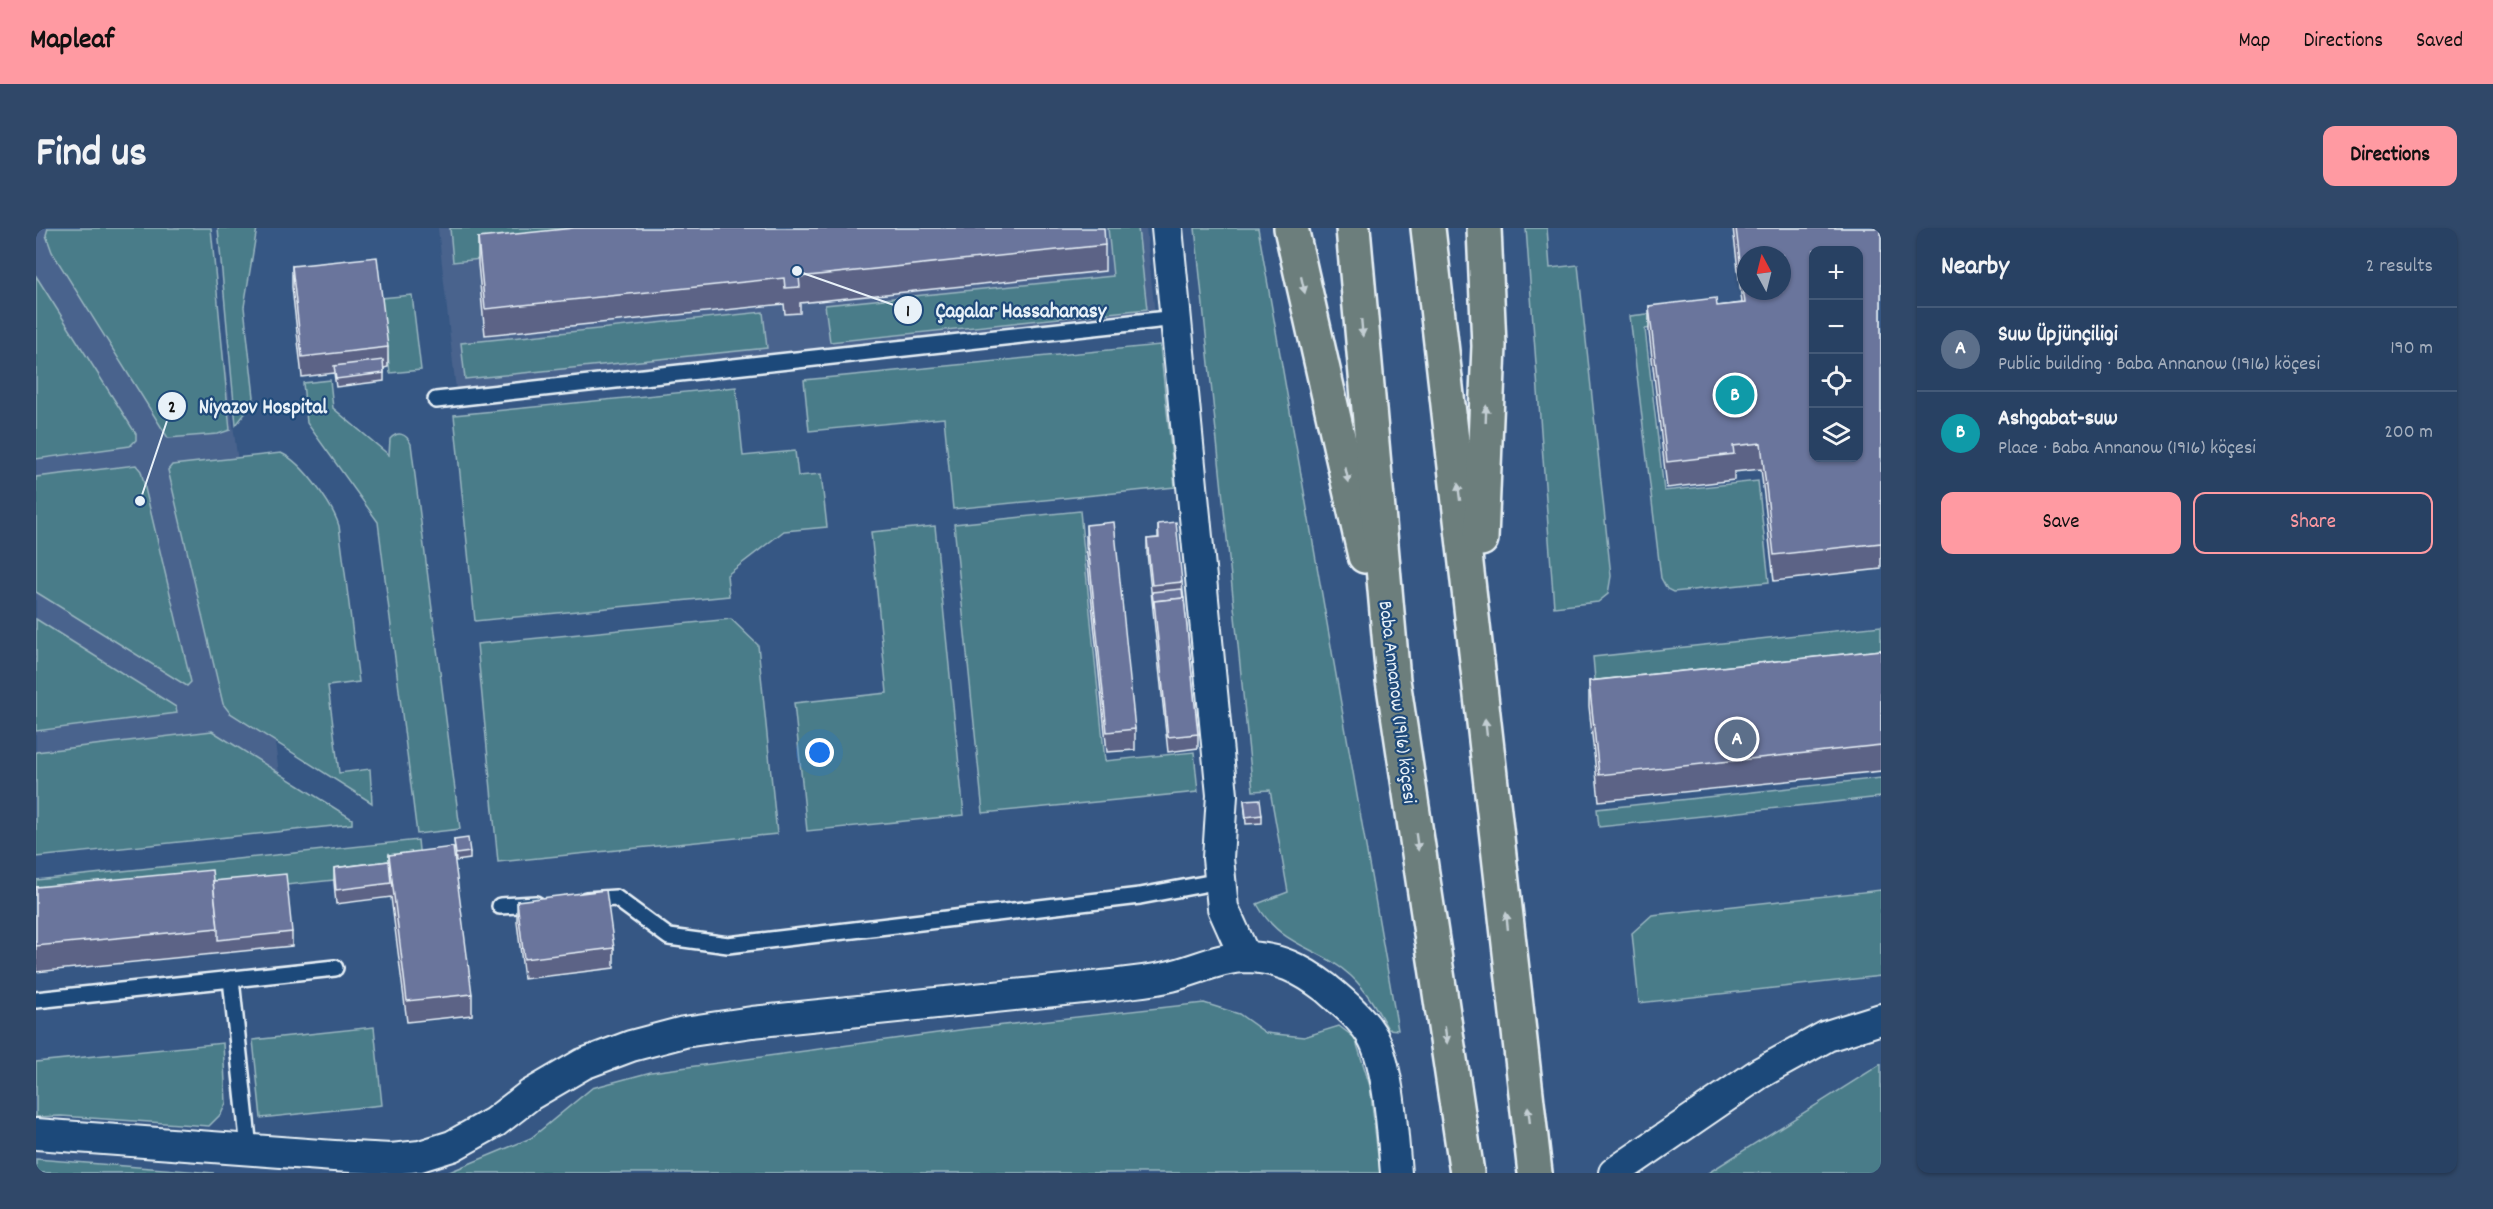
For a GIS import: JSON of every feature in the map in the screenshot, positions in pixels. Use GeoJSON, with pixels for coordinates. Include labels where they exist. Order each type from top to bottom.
{"type":"FeatureCollection","features":[{"type":"Feature","properties":{"kind":"main road"},"geometry":{"type":"LineString","coordinates":[[1290,228],[1393,680]]}},
{"type":"Feature","properties":{"kind":"main road","name":"Baba Annanow (1916) köçesi"},"geometry":{"type":"LineString","coordinates":[[1353,228],[1393,680],[1467,1173]]}},
{"type":"Feature","properties":{"kind":"main road"},"geometry":{"type":"LineString","coordinates":[[1428,228],[1535,1173]]}},
{"type":"Feature","properties":{"kind":"main road"},"geometry":{"type":"LineString","coordinates":[[1476,640],[1489,346],[1484,228]]}},
{"type":"Feature","properties":{"kind":"street"},"geometry":{"type":"LineString","coordinates":[[1167,228],[1222,795],[1218,858],[1222,908],[1245,957]]}},
{"type":"Feature","properties":{"kind":"street"},"geometry":{"type":"LineString","coordinates":[[36,1134],[391,1159],[420,1156],[453,1146],[495,1122],[530,1095],[583,1064],[631,1046],[684,1032],[752,1022],[1112,985],[1170,976],[1211,963],[1245,957],[1276,960],[1303,970],[1342,1001],[1371,1034],[1379,1053],[1391,1113],[1396,1173]]}},
{"type":"Feature","properties":{"kind":"street"},"geometry":{"type":"LineString","coordinates":[[1614,1173],[1760,1073],[1827,1036],[1881,1019]]}},
{"type":"Feature","properties":{"kind":"lane"},"geometry":{"type":"LineString","coordinates":[[436,400],[1176,318]]}},
{"type":"Feature","properties":{"kind":"lane"},"geometry":{"type":"LineString","coordinates":[[570,902],[616,898],[669,937],[728,945],[1140,896],[1220,881]]}},
{"type":"Feature","properties":{"kind":"lane"},"geometry":{"type":"LineString","coordinates":[[500,906],[546,903]]}},
{"type":"Feature","properties":{"kind":"lane"},"geometry":{"type":"LineString","coordinates":[[36,1000],[335,968]]}},
{"type":"Feature","properties":{"kind":"lane"},"geometry":{"type":"LineString","coordinates":[[231,979],[249,1149]]}},
{"type":"Feature","properties":{"kind":"shaded area"},"geometry":{"type":"Polygon","coordinates":[[[36,228],[207,228],[279,773],[36,801],[36,228]]]}},
{"type":"Feature","properties":{"kind":"shaded area"},"geometry":{"type":"Polygon","coordinates":[[[438,228],[1146,228],[1155,315],[456,390],[438,228]]]}},
{"type":"Feature","properties":{"kind":"green space"},"geometry":{"type":"Polygon","coordinates":[[[48,228],[211,228],[230,430],[218,434],[168,438],[52,252],[46,235],[48,228]]]}},
{"type":"Feature","properties":{"kind":"green space"},"geometry":{"type":"Polygon","coordinates":[[[218,228],[257,228],[244,307],[254,397],[251,406],[236,425],[218,228]]]}},
{"type":"Feature","properties":{"kind":"green space"},"geometry":{"type":"Polygon","coordinates":[[[450,228],[583,228],[585,248],[453,262],[450,228]]]}},
{"type":"Feature","properties":{"kind":"green space"},"geometry":{"type":"Polygon","coordinates":[[[1108,228],[1138,228],[1147,309],[830,342],[825,305],[1113,276],[1108,228]]]}},
{"type":"Feature","properties":{"kind":"green space"},"geometry":{"type":"Polygon","coordinates":[[[1195,228],[1258,228],[1398,1030],[1388,1029],[1367,995],[1351,976],[1339,966],[1277,930],[1257,904],[1288,892],[1270,790],[1253,791],[1195,228]]]}},
{"type":"Feature","properties":{"kind":"green space"},"geometry":{"type":"Polygon","coordinates":[[[1526,228],[1547,228],[1550,268],[1578,265],[1611,576],[1608,594],[1598,602],[1554,607],[1526,228]]]}},
{"type":"Feature","properties":{"kind":"green space"},"geometry":{"type":"Polygon","coordinates":[[[36,276],[136,434],[136,440],[130,446],[36,459],[36,276]]]}},
{"type":"Feature","properties":{"kind":"green space"},"geometry":{"type":"Polygon","coordinates":[[[412,295],[421,370],[390,373],[381,298],[412,295]]]}},
{"type":"Feature","properties":{"kind":"green space"},"geometry":{"type":"Polygon","coordinates":[[[1718,306],[1720,320],[1645,329],[1664,491],[1758,481],[1769,582],[1673,592],[1667,589],[1661,578],[1630,316],[1718,306]]]}},
{"type":"Feature","properties":{"kind":"green space"},"geometry":{"type":"Polygon","coordinates":[[[763,312],[767,348],[465,379],[461,343],[763,312]]]}},
{"type":"Feature","properties":{"kind":"green space"},"geometry":{"type":"Polygon","coordinates":[[[1160,345],[1175,487],[953,509],[944,418],[809,431],[804,380],[1160,345]]]}},
{"type":"Feature","properties":{"kind":"green space"},"geometry":{"type":"Polygon","coordinates":[[[330,380],[333,408],[389,455],[390,439],[396,435],[404,435],[411,444],[460,829],[417,834],[378,522],[307,423],[303,383],[330,380]]]}},
{"type":"Feature","properties":{"kind":"green space"},"geometry":{"type":"Polygon","coordinates":[[[736,387],[743,456],[795,451],[798,476],[821,474],[827,527],[784,531],[727,575],[729,596],[475,621],[454,415],[736,387]]]}},
{"type":"Feature","properties":{"kind":"green space"},"geometry":{"type":"Polygon","coordinates":[[[281,453],[298,465],[316,485],[339,526],[359,682],[328,686],[339,773],[370,769],[372,803],[230,713],[223,704],[168,470],[172,465],[281,453]]]}},
{"type":"Feature","properties":{"kind":"green space"},"geometry":{"type":"Polygon","coordinates":[[[136,465],[141,471],[191,682],[187,686],[36,592],[36,477],[136,465]]]}},
{"type":"Feature","properties":{"kind":"green space"},"geometry":{"type":"Polygon","coordinates":[[[1080,511],[1105,761],[1194,752],[1198,792],[983,813],[954,524],[1080,511]]]}},
{"type":"Feature","properties":{"kind":"green space"},"geometry":{"type":"Polygon","coordinates":[[[935,526],[964,815],[807,831],[794,703],[887,693],[871,532],[935,526]]]}},
{"type":"Feature","properties":{"kind":"green space"},"geometry":{"type":"Polygon","coordinates":[[[36,619],[176,707],[177,713],[36,731],[36,619]]]}},
{"type":"Feature","properties":{"kind":"green space"},"geometry":{"type":"Polygon","coordinates":[[[731,619],[758,645],[777,834],[498,862],[477,644],[731,619]]]}},
{"type":"Feature","properties":{"kind":"green space"},"geometry":{"type":"Polygon","coordinates":[[[1881,626],[1881,660],[1596,691],[1593,657],[1881,626]]]}},
{"type":"Feature","properties":{"kind":"green space"},"geometry":{"type":"Polygon","coordinates":[[[212,731],[352,819],[352,824],[36,857],[36,752],[212,731]]]}},
{"type":"Feature","properties":{"kind":"green space"},"geometry":{"type":"Polygon","coordinates":[[[1881,778],[1881,797],[1599,827],[1597,809],[1881,778]]]}},
{"type":"Feature","properties":{"kind":"green space"},"geometry":{"type":"Polygon","coordinates":[[[418,840],[421,871],[36,911],[36,880],[418,840]]]}},
{"type":"Feature","properties":{"kind":"green space"},"geometry":{"type":"Polygon","coordinates":[[[1881,890],[1881,976],[1639,1003],[1632,933],[1652,915],[1881,890]]]}},
{"type":"Feature","properties":{"kind":"green space"},"geometry":{"type":"Polygon","coordinates":[[[1204,1003],[1239,1014],[1266,1033],[1304,1037],[1339,1026],[1355,1038],[1370,1086],[1380,1173],[447,1173],[531,1138],[592,1088],[651,1072],[967,1029],[1204,1003]]]}},
{"type":"Feature","properties":{"kind":"green space"},"geometry":{"type":"Polygon","coordinates":[[[374,1027],[382,1105],[261,1118],[253,1040],[374,1027]]]}},
{"type":"Feature","properties":{"kind":"green space"},"geometry":{"type":"Polygon","coordinates":[[[223,1043],[226,1103],[221,1114],[209,1126],[61,1116],[36,1117],[36,1062],[223,1043]]]}},
{"type":"Feature","properties":{"kind":"green space"},"geometry":{"type":"Polygon","coordinates":[[[1881,1064],[1881,1173],[1708,1173],[1881,1064]]]}},
{"type":"Feature","properties":{"kind":"green space"},"geometry":{"type":"Polygon","coordinates":[[[36,1159],[214,1173],[36,1173],[36,1159]]]}},
{"type":"Feature","properties":{"kind":"building"},"geometry":{"type":"Polygon","coordinates":[[[574,228],[1104,228],[1105,245],[799,277],[800,287],[785,288],[784,278],[485,309],[478,238],[574,228]]]}},
{"type":"Feature","properties":{"kind":"building"},"geometry":{"type":"Polygon","coordinates":[[[1736,228],[1881,228],[1881,543],[1774,555],[1761,443],[1733,446],[1734,454],[1667,462],[1649,306],[1716,298],[1717,306],[1745,303],[1745,300],[1791,300],[1791,246],[1738,246],[1736,228]]]}},
{"type":"Feature","properties":{"kind":"building"},"geometry":{"type":"Polygon","coordinates":[[[377,257],[388,347],[302,357],[292,266],[377,257]]]}},
{"type":"Feature","properties":{"kind":"building"},"geometry":{"type":"Polygon","coordinates":[[[383,360],[384,373],[336,379],[334,366],[383,360]]]}},
{"type":"Feature","properties":{"kind":"building"},"geometry":{"type":"Polygon","coordinates":[[[1114,522],[1135,729],[1107,732],[1086,525],[1114,522]]]}},
{"type":"Feature","properties":{"kind":"building"},"geometry":{"type":"Polygon","coordinates":[[[1176,522],[1182,582],[1152,585],[1147,539],[1159,538],[1158,524],[1176,522]]]}},
{"type":"Feature","properties":{"kind":"building"},"geometry":{"type":"Polygon","coordinates":[[[1182,589],[1183,598],[1154,601],[1154,608],[1152,592],[1182,589]]]}},
{"type":"Feature","properties":{"kind":"building"},"geometry":{"type":"Polygon","coordinates":[[[1184,598],[1198,734],[1168,737],[1154,601],[1184,598]]]}},
{"type":"Feature","properties":{"kind":"building"},"geometry":{"type":"Polygon","coordinates":[[[1881,650],[1881,745],[1599,775],[1589,681],[1881,650]]]}},
{"type":"Feature","properties":{"kind":"building"},"geometry":{"type":"Polygon","coordinates":[[[1260,799],[1262,815],[1246,817],[1244,800],[1260,799]]]}},
{"type":"Feature","properties":{"kind":"building"},"geometry":{"type":"Polygon","coordinates":[[[468,838],[470,852],[456,854],[454,840],[468,838]]]}},
{"type":"Feature","properties":{"kind":"building"},"geometry":{"type":"Polygon","coordinates":[[[453,847],[472,994],[407,1001],[389,855],[453,847]]]}},
{"type":"Feature","properties":{"kind":"building"},"geometry":{"type":"Polygon","coordinates":[[[389,861],[391,883],[336,890],[334,868],[389,861]]]}},
{"type":"Feature","properties":{"kind":"building"},"geometry":{"type":"Polygon","coordinates":[[[212,870],[218,928],[36,946],[36,887],[212,870]]]}},
{"type":"Feature","properties":{"kind":"building"},"geometry":{"type":"Polygon","coordinates":[[[286,874],[292,932],[218,940],[213,881],[286,874]]]}},
{"type":"Feature","properties":{"kind":"building"},"geometry":{"type":"Polygon","coordinates":[[[606,890],[614,948],[524,959],[517,901],[606,890]]]}},
{"type":"Feature","properties":{"kind":"place","name":"Çagalar Hassahanasy"},"geometry":{"type":"Point","coordinates":[797,271]}},
{"type":"Feature","properties":{"kind":"place","name":"Ashgabat-suw"},"geometry":{"type":"Point","coordinates":[1735,395]}},
{"type":"Feature","properties":{"kind":"place","name":"Niyazov Hospital"},"geometry":{"type":"Point","coordinates":[140,501]}},
{"type":"Feature","properties":{"kind":"place","name":"Suw Üpjünçiligi"},"geometry":{"type":"Point","coordinates":[1737,739]}}]}
